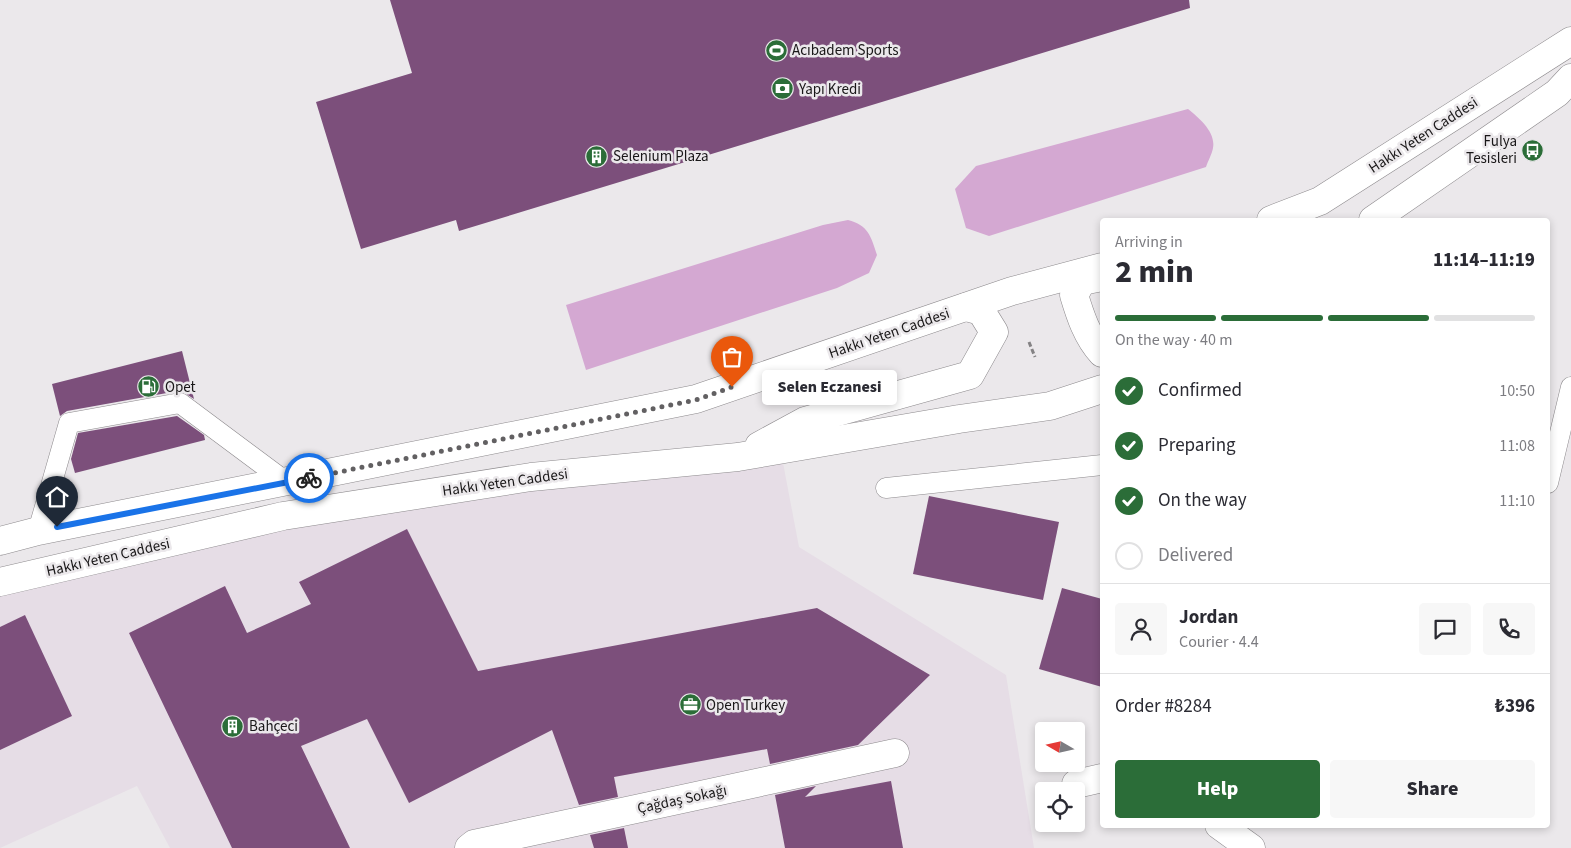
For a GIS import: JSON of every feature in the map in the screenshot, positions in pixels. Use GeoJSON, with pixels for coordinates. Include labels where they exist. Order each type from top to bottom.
{"type":"FeatureCollection","features":[{"type":"Feature","properties":{"kind":"main road","name":"Hakkı Yeten Caddesi"},"geometry":{"type":"LineString","coordinates":[[1276,218],[1320,201],[1571,41]]}},
{"type":"Feature","properties":{"kind":"main road"},"geometry":{"type":"LineString","coordinates":[[1376,218],[1558,92],[1571,78]]}},
{"type":"Feature","properties":{"kind":"main road","name":"Hakkı Yeten Caddesi"},"geometry":{"type":"LineString","coordinates":[[0,541],[38,531],[696,400],[1012,291],[1100,268]]}},
{"type":"Feature","properties":{"kind":"main road"},"geometry":{"type":"LineString","coordinates":[[1100,278],[1082,282],[1074,295],[1082,320],[1100,350]]}},
{"type":"Feature","properties":{"kind":"main road"},"geometry":{"type":"LineString","coordinates":[[738,457],[805,421],[970,375],[994,332],[981,311],[966,307]]}},
{"type":"Feature","properties":{"kind":"main road","name":"Hakkı Yeten Caddesi"},"geometry":{"type":"LineString","coordinates":[[0,582],[283,516],[530,477],[738,457],[959,419],[1050,406],[1100,390]]}},
{"type":"Feature","properties":{"kind":"main road","name":"Çağdaş Sokağı"},"geometry":{"type":"LineString","coordinates":[[469,848],[474,844],[895,753]]}},
{"type":"Feature","properties":{"kind":"main road"},"geometry":{"type":"LineString","coordinates":[[1085,782],[1100,778]]}},
{"type":"Feature","properties":{"kind":"main road"},"geometry":{"type":"LineString","coordinates":[[1223,828],[1251,848]]}},
{"type":"Feature","properties":{"kind":"lane"},"geometry":{"type":"LineString","coordinates":[[1550,473],[1571,387]]}},
{"type":"Feature","properties":{"kind":"lane"},"geometry":{"type":"LineString","coordinates":[[38,531],[69,423],[180,403],[286,482]]}},
{"type":"Feature","properties":{"kind":"lane"},"geometry":{"type":"LineString","coordinates":[[886,488],[1100,465]]}},
{"type":"Feature","properties":{"kind":"shaded area"},"geometry":{"type":"Polygon","coordinates":[[[1188,109],[1206,126],[1212,136],[1213,148],[1206,167],[989,236],[966,228],[955,189],[976,166],[1188,109]]]}},
{"type":"Feature","properties":{"kind":"shaded area"},"geometry":{"type":"Polygon","coordinates":[[[848,220],[864,228],[873,242],[877,255],[869,273],[837,288],[586,370],[566,305],[823,225],[848,220]]]}},
{"type":"Feature","properties":{"kind":"shaded area"},"geometry":{"type":"Polygon","coordinates":[[[783,463],[799,547],[1006,675],[1034,848],[170,848],[137,786],[0,848],[0,584],[418,494],[783,463]]]}},
{"type":"Feature","properties":{"kind":"building","name":"Selenium Plaza"},"geometry":{"type":"Polygon","coordinates":[[[390,0],[1189,0],[1190,8],[459,231],[456,220],[361,249],[316,102],[412,73],[390,0]]]}},
{"type":"Feature","properties":{"kind":"building"},"geometry":{"type":"Polygon","coordinates":[[[182,351],[194,399],[178,391],[67,411],[60,416],[52,384],[182,351]]]}},
{"type":"Feature","properties":{"kind":"building"},"geometry":{"type":"Polygon","coordinates":[[[177,416],[204,435],[205,440],[75,473],[71,459],[78,433],[177,416]]]}},
{"type":"Feature","properties":{"kind":"building"},"geometry":{"type":"Polygon","coordinates":[[[929,496],[1059,522],[1043,600],[913,574],[929,496]]]}},
{"type":"Feature","properties":{"kind":"building"},"geometry":{"type":"Polygon","coordinates":[[[407,529],[478,671],[817,608],[930,675],[858,745],[770,764],[767,749],[614,777],[618,797],[579,805],[552,730],[409,803],[367,719],[301,746],[350,848],[232,848],[129,633],[225,586],[247,633],[311,604],[299,582],[407,529]]]}},
{"type":"Feature","properties":{"kind":"building"},"geometry":{"type":"Polygon","coordinates":[[[1062,588],[1100,598],[1100,686],[1039,669],[1062,588]]]}},
{"type":"Feature","properties":{"kind":"building"},"geometry":{"type":"Polygon","coordinates":[[[25,615],[72,716],[0,750],[0,627],[25,615]]]}},
{"type":"Feature","properties":{"kind":"building"},"geometry":{"type":"Polygon","coordinates":[[[891,781],[903,848],[785,848],[775,795],[816,786],[805,797],[891,781]]]}},
{"type":"Feature","properties":{"kind":"building"},"geometry":{"type":"Polygon","coordinates":[[[624,828],[628,848],[594,848],[590,835],[624,828]]]}},
{"type":"Feature","properties":{"kind":"way so far"},"geometry":{"type":"LineString","coordinates":[[309,478],[696,400],[732,387]]}},
{"type":"Feature","properties":{"kind":"place","name":"Acıbadem Sports"},"geometry":{"type":"Point","coordinates":[776,50]}},
{"type":"Feature","properties":{"kind":"place","name":"Yapı Kredi"},"geometry":{"type":"Point","coordinates":[783,89]}},
{"type":"Feature","properties":{"kind":"place","name":"Fulya Tesisleri"},"geometry":{"type":"Point","coordinates":[1533,150]}},
{"type":"Feature","properties":{"kind":"place","name":"Selenium Plaza"},"geometry":{"type":"Point","coordinates":[597,156]}},
{"type":"Feature","properties":{"kind":"place","name":"Opet"},"geometry":{"type":"Point","coordinates":[149,387]}},
{"type":"Feature","properties":{"kind":"place","name":"Selen Eczanesi"},"geometry":{"type":"Point","coordinates":[732,387]}},
{"type":"Feature","properties":{"kind":"place","name":"Open Turkey"},"geometry":{"type":"Point","coordinates":[690,705]}},
{"type":"Feature","properties":{"kind":"place","name":"Bahçeci"},"geometry":{"type":"Point","coordinates":[233,726]}},
{"type":"Feature","properties":{"kind":"route"},"geometry":{"type":"LineString","coordinates":[[57,527],[309,478]]}}]}
